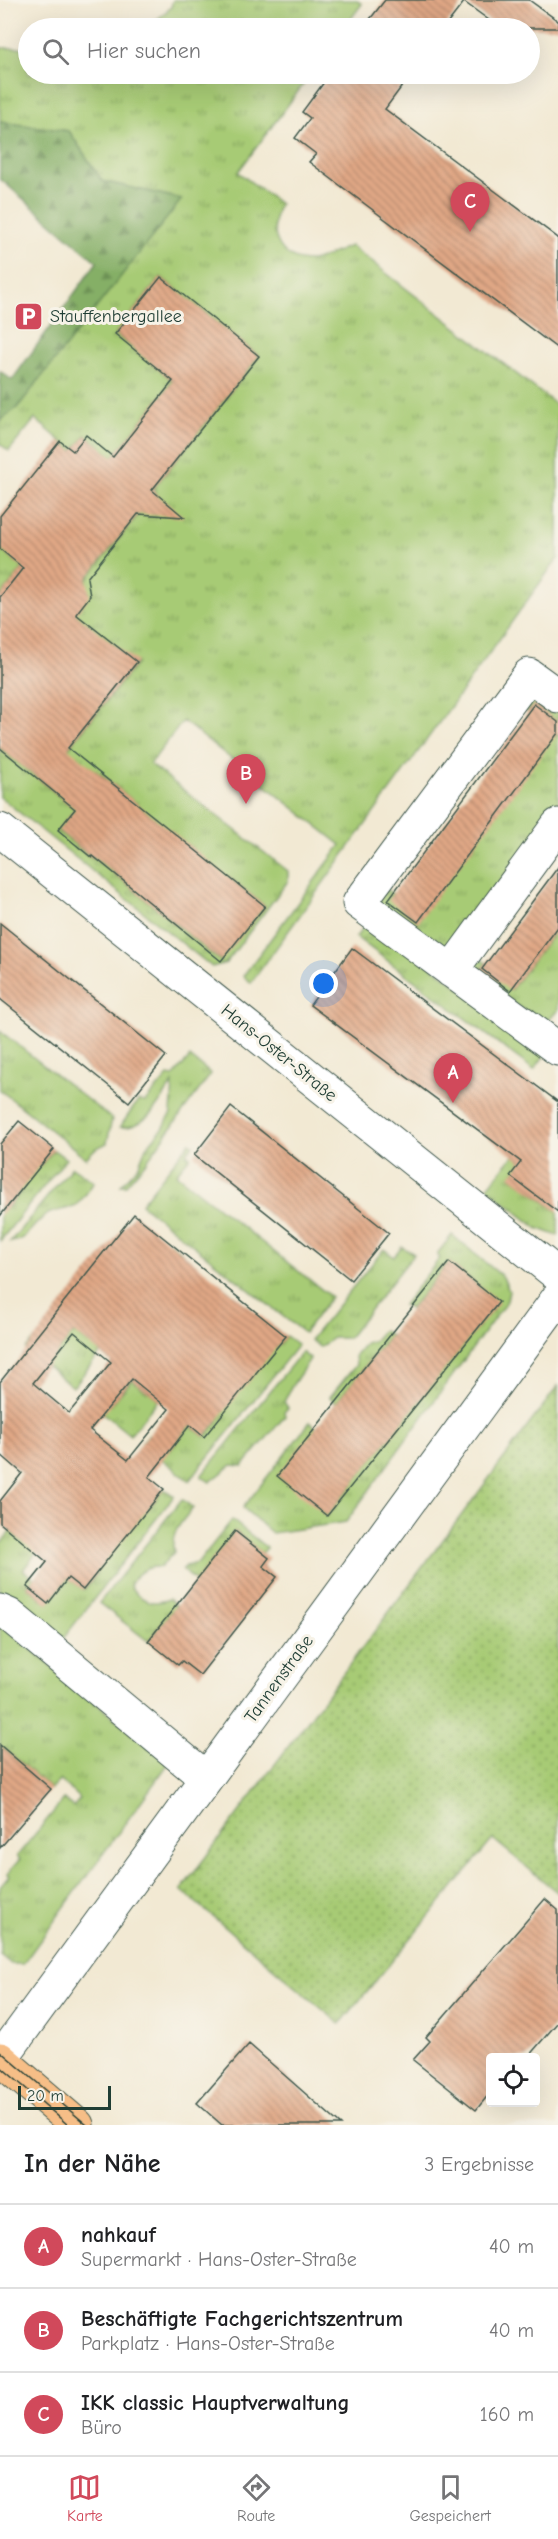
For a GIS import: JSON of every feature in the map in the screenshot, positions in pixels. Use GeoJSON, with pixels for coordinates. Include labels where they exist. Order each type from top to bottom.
{"type":"FeatureCollection","features":[{"type":"Feature","properties":{"kind":"main road"},"geometry":{"type":"LineString","coordinates":[[0,2060],[77,2125]]}},
{"type":"Feature","properties":{"kind":"street"},"geometry":{"type":"LineString","coordinates":[[554,1037],[451,971],[359,903],[530,675],[558,696]]}},
{"type":"Feature","properties":{"kind":"street"},"geometry":{"type":"LineString","coordinates":[[451,971],[558,825]]}},
{"type":"Feature","properties":{"kind":"street","name":"Hans-Oster-Straße"},"geometry":{"type":"LineString","coordinates":[[0,830],[558,1275]]}},
{"type":"Feature","properties":{"kind":"street","name":"Tannenstraße"},"geometry":{"type":"LineString","coordinates":[[0,2060],[558,1298]]}},
{"type":"Feature","properties":{"kind":"street"},"geometry":{"type":"LineString","coordinates":[[0,1611],[9,1614],[207,1778]]}},
{"type":"Feature","properties":{"kind":"green space"},"geometry":{"type":"Polygon","coordinates":[[[173,0],[356,0],[362,4],[352,18],[159,18],[171,7],[173,0]]]}},
{"type":"Feature","properties":{"kind":"green space"},"geometry":{"type":"Polygon","coordinates":[[[0,48],[18,48],[18,84],[304,84],[238,172],[280,204],[274,224],[278,242],[283,250],[300,260],[311,261],[351,246],[558,406],[558,558],[251,983],[243,976],[341,845],[183,721],[150,764],[288,871],[288,881],[226,963],[212,967],[0,797],[0,748],[75,809],[58,831],[92,858],[93,856],[220,961],[265,906],[231,879],[214,899],[136,803],[102,775],[55,765],[137,663],[87,623],[5,725],[83,584],[142,510],[145,509],[156,515],[157,494],[153,489],[259,356],[161,277],[115,334],[173,381],[113,457],[86,435],[73,451],[35,419],[9,451],[0,444],[0,420],[17,408],[181,199],[102,181],[69,131],[0,122],[0,48]]]}},
{"type":"Feature","properties":{"kind":"green space"},"geometry":{"type":"Polygon","coordinates":[[[0,122],[69,131],[102,181],[182,199],[17,408],[0,420],[0,371],[12,380],[97,262],[0,179],[0,122]]]}},
{"type":"Feature","properties":{"kind":"green space"},"geometry":{"type":"Polygon","coordinates":[[[0,549],[23,568],[0,597],[0,549]]]}},
{"type":"Feature","properties":{"kind":"green space"},"geometry":{"type":"Polygon","coordinates":[[[525,693],[558,707],[558,722],[534,704],[527,712],[515,704],[525,693]]]}},
{"type":"Feature","properties":{"kind":"green space"},"geometry":{"type":"Polygon","coordinates":[[[558,733],[558,817],[452,955],[378,907],[381,885],[393,894],[389,899],[558,733]]]}},
{"type":"Feature","properties":{"kind":"green space"},"geometry":{"type":"Polygon","coordinates":[[[369,920],[547,1052],[534,1070],[356,937],[369,920]]]}},
{"type":"Feature","properties":{"kind":"green space"},"geometry":{"type":"Polygon","coordinates":[[[558,927],[558,1010],[545,1024],[471,976],[474,954],[486,963],[482,969],[511,990],[558,927]]]}},
{"type":"Feature","properties":{"kind":"green space"},"geometry":{"type":"Polygon","coordinates":[[[0,1031],[112,1119],[107,1143],[95,1149],[86,1158],[0,1090],[0,1031]]]}},
{"type":"Feature","properties":{"kind":"green space"},"geometry":{"type":"Polygon","coordinates":[[[190,1057],[211,1074],[146,1162],[126,1185],[121,1185],[138,1167],[146,1147],[164,1127],[171,1113],[173,1083],[158,1106],[145,1119],[129,1127],[120,1127],[138,1101],[145,1102],[168,1076],[173,1077],[190,1057]]]}},
{"type":"Feature","properties":{"kind":"green space"},"geometry":{"type":"Polygon","coordinates":[[[190,1142],[193,1145],[186,1154],[190,1157],[176,1174],[331,1297],[304,1333],[141,1204],[190,1142]]]}},
{"type":"Feature","properties":{"kind":"green space"},"geometry":{"type":"Polygon","coordinates":[[[521,1146],[529,1152],[511,1176],[558,1212],[558,1236],[537,1228],[487,1188],[521,1146]]]}},
{"type":"Feature","properties":{"kind":"green space"},"geometry":{"type":"Polygon","coordinates":[[[54,1150],[66,1159],[0,1241],[0,1204],[7,1209],[20,1193],[5,1181],[26,1155],[40,1166],[54,1150]]]}},
{"type":"Feature","properties":{"kind":"green space"},"geometry":{"type":"Polygon","coordinates":[[[72,1167],[94,1182],[81,1200],[73,1207],[48,1214],[26,1235],[10,1242],[72,1167]]]}},
{"type":"Feature","properties":{"kind":"green space"},"geometry":{"type":"Polygon","coordinates":[[[452,1235],[503,1277],[509,1291],[507,1301],[346,1522],[272,1533],[243,1508],[310,1422],[316,1428],[327,1516],[498,1302],[449,1262],[410,1309],[403,1305],[440,1258],[437,1254],[452,1235]]]}},
{"type":"Feature","properties":{"kind":"green space"},"geometry":{"type":"Polygon","coordinates":[[[169,1242],[181,1252],[73,1387],[26,1349],[33,1341],[54,1357],[74,1332],[89,1344],[169,1242]]]}},
{"type":"Feature","properties":{"kind":"green space"},"geometry":{"type":"Polygon","coordinates":[[[402,1247],[414,1254],[348,1338],[333,1338],[320,1347],[310,1340],[384,1249],[394,1257],[402,1247]]]}},
{"type":"Feature","properties":{"kind":"green space"},"geometry":{"type":"Polygon","coordinates":[[[239,1299],[130,1435],[83,1397],[90,1389],[111,1405],[132,1380],[147,1392],[160,1375],[239,1299]]]}},
{"type":"Feature","properties":{"kind":"green space"},"geometry":{"type":"Polygon","coordinates":[[[383,1330],[390,1335],[336,1403],[330,1397],[356,1365],[355,1355],[365,1343],[373,1341],[383,1330]]]}},
{"type":"Feature","properties":{"kind":"green space"},"geometry":{"type":"Polygon","coordinates":[[[286,1336],[298,1345],[189,1481],[142,1443],[149,1434],[170,1451],[190,1425],[205,1437],[218,1421],[204,1409],[272,1352],[286,1336]]]}},
{"type":"Feature","properties":{"kind":"green space"},"geometry":{"type":"Polygon","coordinates":[[[302,1352],[310,1359],[284,1402],[288,1408],[284,1412],[285,1416],[243,1466],[232,1465],[210,1482],[201,1476],[302,1352]]]}},
{"type":"Feature","properties":{"kind":"green space"},"geometry":{"type":"Polygon","coordinates":[[[558,1386],[558,1893],[493,1839],[340,2024],[181,1890],[558,1386]]]}},
{"type":"Feature","properties":{"kind":"green space"},"geometry":{"type":"Polygon","coordinates":[[[115,1450],[23,1570],[34,1578],[27,1587],[48,1603],[68,1578],[84,1590],[97,1574],[82,1562],[136,1494],[151,1506],[164,1489],[174,1496],[59,1644],[0,1597],[0,1544],[10,1532],[25,1543],[115,1450]]]}},
{"type":"Feature","properties":{"kind":"green space"},"geometry":{"type":"Polygon","coordinates":[[[182,1499],[193,1508],[175,1533],[174,1552],[161,1567],[146,1569],[138,1574],[130,1586],[142,1598],[152,1602],[169,1599],[176,1606],[148,1641],[99,1603],[182,1499]]]}},
{"type":"Feature","properties":{"kind":"green space"},"geometry":{"type":"Polygon","coordinates":[[[232,1520],[267,1548],[262,1553],[235,1531],[196,1581],[182,1570],[186,1566],[198,1563],[232,1520]]]}},
{"type":"Feature","properties":{"kind":"green space"},"geometry":{"type":"Polygon","coordinates":[[[0,1624],[169,1763],[23,1964],[11,1964],[0,1955],[0,1887],[9,1876],[7,1874],[20,1859],[17,1856],[64,1799],[73,1807],[80,1799],[60,1780],[51,1789],[0,1745],[0,1624]]]}},
{"type":"Feature","properties":{"kind":"building"},"geometry":{"type":"Polygon","coordinates":[[[385,0],[529,0],[558,21],[558,28],[540,28],[540,18],[486,18],[464,2],[452,18],[371,18],[385,0]]]}},
{"type":"Feature","properties":{"kind":"building"},"geometry":{"type":"Polygon","coordinates":[[[323,84],[404,84],[385,109],[558,238],[558,349],[309,162],[316,154],[295,138],[310,118],[302,112],[323,84]]]}},
{"type":"Feature","properties":{"kind":"building"},"geometry":{"type":"Polygon","coordinates":[[[161,277],[259,356],[152,490],[184,517],[138,514],[87,578],[90,596],[76,614],[137,662],[68,748],[265,906],[221,961],[58,830],[75,809],[0,748],[0,597],[23,568],[0,549],[0,516],[60,441],[73,451],[86,435],[113,457],[173,381],[115,334],[161,277]]]}},
{"type":"Feature","properties":{"kind":"building"},"geometry":{"type":"Polygon","coordinates":[[[534,704],[558,722],[558,733],[418,922],[388,900],[534,704]]]}},
{"type":"Feature","properties":{"kind":"building"},"geometry":{"type":"Polygon","coordinates":[[[558,867],[558,927],[510,991],[482,969],[558,867]]]}},
{"type":"Feature","properties":{"kind":"building"},"geometry":{"type":"Polygon","coordinates":[[[0,923],[166,1056],[129,1102],[0,999],[0,923]]]}},
{"type":"Feature","properties":{"kind":"building"},"geometry":{"type":"Polygon","coordinates":[[[352,948],[558,1102],[558,1212],[510,1176],[521,1162],[310,1005],[352,948]]]}},
{"type":"Feature","properties":{"kind":"building"},"geometry":{"type":"Polygon","coordinates":[[[231,1107],[389,1233],[351,1280],[194,1155],[231,1107]]]}},
{"type":"Feature","properties":{"kind":"building"},"geometry":{"type":"Polygon","coordinates":[[[19,1121],[54,1149],[0,1216],[0,1144],[19,1121]]]}},
{"type":"Feature","properties":{"kind":"building"},"geometry":{"type":"Polygon","coordinates":[[[134,1214],[286,1336],[204,1437],[190,1425],[149,1477],[164,1489],[83,1590],[68,1578],[48,1604],[27,1587],[47,1562],[0,1523],[0,1501],[22,1473],[0,1454],[0,1382],[134,1214]],[[74,1332],[33,1383],[69,1413],[111,1362],[74,1332]],[[132,1379],[90,1430],[128,1460],[169,1409],[132,1379]]]}},
{"type":"Feature","properties":{"kind":"building"},"geometry":{"type":"Polygon","coordinates":[[[449,1262],[499,1302],[327,1516],[277,1476],[449,1262]]]}},
{"type":"Feature","properties":{"kind":"building"},"geometry":{"type":"Polygon","coordinates":[[[235,1531],[269,1558],[263,1566],[277,1577],[200,1675],[182,1661],[178,1665],[148,1641],[235,1531]]]}},
{"type":"Feature","properties":{"kind":"building"},"geometry":{"type":"Polygon","coordinates":[[[0,1745],[51,1789],[0,1848],[0,1745]]]}},
{"type":"Feature","properties":{"kind":"building"},"geometry":{"type":"Polygon","coordinates":[[[545,1899],[558,1910],[558,2022],[531,2053],[486,2053],[486,2098],[476,2110],[413,2060],[430,2041],[426,2037],[545,1899]]]}},
{"type":"Feature","properties":{"kind":"building"},"geometry":{"type":"Polygon","coordinates":[[[249,2044],[341,2125],[222,2125],[197,2103],[249,2044]]]}},
{"type":"Feature","properties":{"kind":"tram line"},"geometry":{"type":"LineString","coordinates":[[0,2051],[87,2125]]}},
{"type":"Feature","properties":{"kind":"tram line"},"geometry":{"type":"LineString","coordinates":[[0,2066],[68,2125]]}},
{"type":"Feature","properties":{"kind":"place","name":"IKK classic Hauptverwaltung"},"geometry":{"type":"Point","coordinates":[470,232]}},
{"type":"Feature","properties":{"kind":"place","name":"Stauffenbergallee"},"geometry":{"type":"Point","coordinates":[29,316]}},
{"type":"Feature","properties":{"kind":"place","name":"Beschäftigte Fachgerichtszentrum"},"geometry":{"type":"Point","coordinates":[246,804]}},
{"type":"Feature","properties":{"kind":"place","name":"nahkauf"},"geometry":{"type":"Point","coordinates":[453,1103]}}]}
